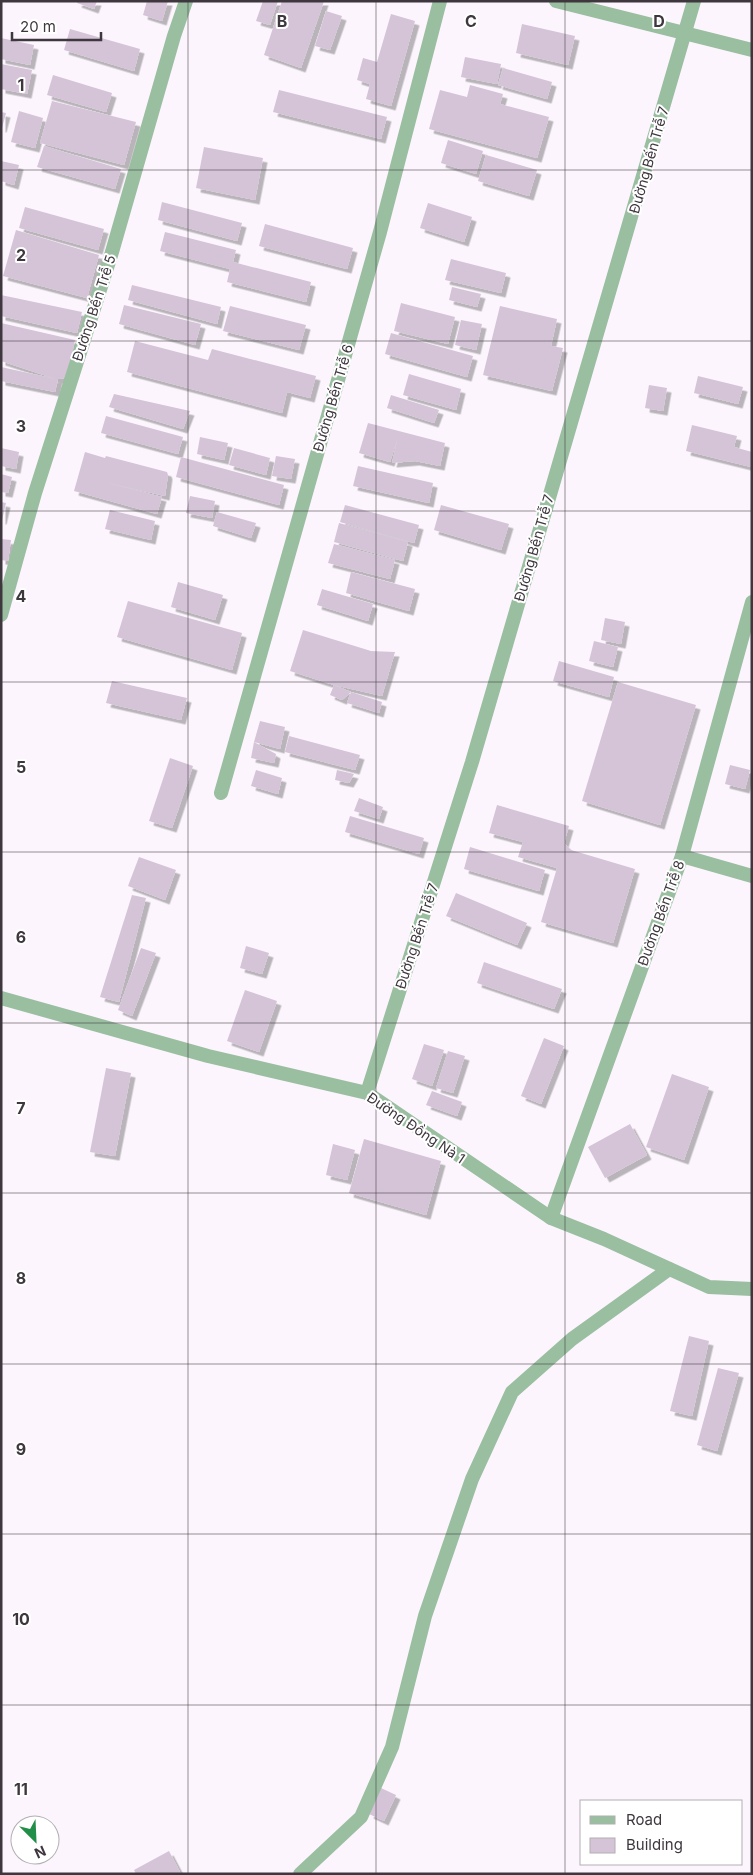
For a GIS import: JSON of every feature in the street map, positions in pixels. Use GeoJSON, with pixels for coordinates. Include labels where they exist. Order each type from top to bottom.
{"type":"FeatureCollection","features":[{"type":"Feature","properties":{"kind":"street","name":"Đường Bến Trễ 5"},"geometry":{"type":"LineString","coordinates":[[1,615],[36,493],[112,252],[174,36],[186,1]]}},
{"type":"Feature","properties":{"kind":"street","name":"Đường Bến Trễ 6"},"geometry":{"type":"LineString","coordinates":[[221,793],[374,251],[440,1]]}},
{"type":"Feature","properties":{"kind":"street"},"geometry":{"type":"LineString","coordinates":[[556,1],[752,50]]}},
{"type":"Feature","properties":{"kind":"street","name":"Đường Bến Trễ 7"},"geometry":{"type":"LineString","coordinates":[[367,1093],[474,752],[694,1]]}},
{"type":"Feature","properties":{"kind":"street","name":"Đường Bến Trễ 8"},"geometry":{"type":"LineString","coordinates":[[551,1218],[682,856],[752,602]]}},
{"type":"Feature","properties":{"kind":"street"},"geometry":{"type":"LineString","coordinates":[[682,856],[752,876]]}},
{"type":"Feature","properties":{"kind":"street","name":"Đường Đồng Nà 1"},"geometry":{"type":"LineString","coordinates":[[1,998],[208,1056],[367,1093],[551,1218],[604,1239],[709,1287],[752,1289]]}},
{"type":"Feature","properties":{"kind":"street"},"geometry":{"type":"LineString","coordinates":[[300,1874],[361,1817],[392,1748],[428,1607],[472,1479],[512,1392],[572,1338],[669,1269]]}},
{"type":"Feature","properties":{"kind":"building"},"geometry":{"type":"Polygon","coordinates":[[[78,1],[97,1],[94,9],[77,3],[78,1]]]}},
{"type":"Feature","properties":{"kind":"building"},"geometry":{"type":"Polygon","coordinates":[[[147,1],[168,1],[162,21],[143,15],[147,1]]]}},
{"type":"Feature","properties":{"kind":"building"},"geometry":{"type":"Polygon","coordinates":[[[263,1],[278,1],[270,25],[256,21],[263,1]]]}},
{"type":"Feature","properties":{"kind":"building"},"geometry":{"type":"Polygon","coordinates":[[[282,1],[324,1],[301,68],[264,55],[282,1]]]}},
{"type":"Feature","properties":{"kind":"building"},"geometry":{"type":"Polygon","coordinates":[[[326,11],[342,16],[330,50],[315,46],[326,11]]]}},
{"type":"Feature","properties":{"kind":"building"},"geometry":{"type":"Polygon","coordinates":[[[391,14],[415,21],[391,106],[366,99],[370,84],[357,80],[363,58],[377,62],[391,14]]]}},
{"type":"Feature","properties":{"kind":"building"},"geometry":{"type":"Polygon","coordinates":[[[522,24],[575,36],[568,65],[516,53],[522,24]]]}},
{"type":"Feature","properties":{"kind":"building"},"geometry":{"type":"Polygon","coordinates":[[[70,29],[140,49],[134,71],[64,50],[70,29]]]}},
{"type":"Feature","properties":{"kind":"building"},"geometry":{"type":"Polygon","coordinates":[[[1,38],[34,45],[30,65],[1,59],[1,38]]]}},
{"type":"Feature","properties":{"kind":"building"},"geometry":{"type":"Polygon","coordinates":[[[465,57],[501,64],[497,84],[461,77],[465,57]]]}},
{"type":"Feature","properties":{"kind":"building"},"geometry":{"type":"Polygon","coordinates":[[[1,64],[32,70],[27,94],[1,89],[1,64]]]}},
{"type":"Feature","properties":{"kind":"building"},"geometry":{"type":"Polygon","coordinates":[[[503,68],[552,82],[547,99],[498,85],[503,68]]]}},
{"type":"Feature","properties":{"kind":"building"},"geometry":{"type":"Polygon","coordinates":[[[53,75],[112,93],[106,112],[47,95],[53,75]]]}},
{"type":"Feature","properties":{"kind":"building"},"geometry":{"type":"Polygon","coordinates":[[[470,85],[503,94],[500,104],[549,117],[537,158],[429,129],[440,90],[467,97],[470,85]]]}},
{"type":"Feature","properties":{"kind":"building"},"geometry":{"type":"Polygon","coordinates":[[[279,90],[387,117],[381,139],[273,112],[279,90]]]}},
{"type":"Feature","properties":{"kind":"building"},"geometry":{"type":"Polygon","coordinates":[[[52,101],[136,122],[124,165],[40,143],[52,101]]]}},
{"type":"Feature","properties":{"kind":"building"},"geometry":{"type":"Polygon","coordinates":[[[19,111],[43,118],[35,148],[11,142],[19,111]]]}},
{"type":"Feature","properties":{"kind":"building"},"geometry":{"type":"Polygon","coordinates":[[[1,112],[6,113],[2,128],[1,128],[1,112]]]}},
{"type":"Feature","properties":{"kind":"building"},"geometry":{"type":"Polygon","coordinates":[[[448,140],[483,151],[476,174],[441,163],[448,140]]]}},
{"type":"Feature","properties":{"kind":"building"},"geometry":{"type":"Polygon","coordinates":[[[44,146],[121,169],[115,189],[37,167],[44,146]]]}},
{"type":"Feature","properties":{"kind":"building"},"geometry":{"type":"Polygon","coordinates":[[[204,147],[263,158],[255,200],[196,188],[204,147]]]}},
{"type":"Feature","properties":{"kind":"building"},"geometry":{"type":"Polygon","coordinates":[[[486,155],[537,170],[529,196],[478,181],[486,155]]]}},
{"type":"Feature","properties":{"kind":"building"},"geometry":{"type":"Polygon","coordinates":[[[1,161],[19,165],[14,185],[1,181],[1,161]]]}},
{"type":"Feature","properties":{"kind":"building"},"geometry":{"type":"Polygon","coordinates":[[[162,202],[242,223],[237,241],[158,220],[162,202]]]}},
{"type":"Feature","properties":{"kind":"building"},"geometry":{"type":"Polygon","coordinates":[[[428,203],[472,217],[464,242],[420,228],[428,203]]]}},
{"type":"Feature","properties":{"kind":"building"},"geometry":{"type":"Polygon","coordinates":[[[25,207],[104,229],[98,250],[19,228],[25,207]]]}},
{"type":"Feature","properties":{"kind":"building"},"geometry":{"type":"Polygon","coordinates":[[[265,224],[353,248],[347,269],[259,246],[265,224]]]}},
{"type":"Feature","properties":{"kind":"building"},"geometry":{"type":"Polygon","coordinates":[[[16,230],[99,255],[87,298],[3,276],[16,230]]]}},
{"type":"Feature","properties":{"kind":"building"},"geometry":{"type":"Polygon","coordinates":[[[165,232],[236,250],[233,262],[311,282],[306,302],[227,282],[230,269],[160,251],[165,232]]]}},
{"type":"Feature","properties":{"kind":"building"},"geometry":{"type":"Polygon","coordinates":[[[451,259],[506,273],[501,293],[445,280],[451,259]]]}},
{"type":"Feature","properties":{"kind":"building"},"geometry":{"type":"Polygon","coordinates":[[[132,285],[221,307],[217,324],[128,300],[132,285]]]}},
{"type":"Feature","properties":{"kind":"building"},"geometry":{"type":"Polygon","coordinates":[[[452,287],[481,294],[477,307],[449,300],[452,287]]]}},
{"type":"Feature","properties":{"kind":"building"},"geometry":{"type":"Polygon","coordinates":[[[1,295],[82,312],[77,333],[1,316],[1,295]]]}},
{"type":"Feature","properties":{"kind":"building"},"geometry":{"type":"Polygon","coordinates":[[[401,303],[455,317],[448,344],[394,331],[401,303]]]}},
{"type":"Feature","properties":{"kind":"building"},"geometry":{"type":"Polygon","coordinates":[[[124,305],[201,324],[195,345],[119,324],[124,305]]]}},
{"type":"Feature","properties":{"kind":"building"},"geometry":{"type":"Polygon","coordinates":[[[230,306],[306,325],[299,350],[223,331],[230,306]]]}},
{"type":"Feature","properties":{"kind":"building"},"geometry":{"type":"Polygon","coordinates":[[[500,306],[557,319],[551,346],[563,348],[552,391],[483,375],[500,306]]]}},
{"type":"Feature","properties":{"kind":"building"},"geometry":{"type":"Polygon","coordinates":[[[461,320],[482,324],[476,350],[455,345],[461,320]]]}},
{"type":"Feature","properties":{"kind":"building"},"geometry":{"type":"Polygon","coordinates":[[[1,323],[75,340],[71,359],[71,377],[58,379],[55,392],[1,381],[1,367],[56,379],[1,361],[1,323]]]}},
{"type":"Feature","properties":{"kind":"building"},"geometry":{"type":"Polygon","coordinates":[[[391,333],[473,356],[467,377],[385,354],[391,333]]]}},
{"type":"Feature","properties":{"kind":"building"},"geometry":{"type":"Polygon","coordinates":[[[135,341],[208,360],[212,349],[316,376],[310,398],[287,392],[282,413],[127,372],[135,341]]]}},
{"type":"Feature","properties":{"kind":"building"},"geometry":{"type":"Polygon","coordinates":[[[409,374],[461,389],[456,410],[403,395],[409,374]]]}},
{"type":"Feature","properties":{"kind":"building"},"geometry":{"type":"Polygon","coordinates":[[[698,376],[743,387],[738,404],[694,393],[698,376]]]}},
{"type":"Feature","properties":{"kind":"building"},"geometry":{"type":"Polygon","coordinates":[[[649,385],[667,388],[663,411],[645,408],[649,385]]]}},
{"type":"Feature","properties":{"kind":"building"},"geometry":{"type":"Polygon","coordinates":[[[114,394],[190,411],[183,429],[109,407],[114,394]]]}},
{"type":"Feature","properties":{"kind":"building"},"geometry":{"type":"Polygon","coordinates":[[[391,395],[439,410],[434,423],[387,408],[391,395]]]}},
{"type":"Feature","properties":{"kind":"building"},"geometry":{"type":"Polygon","coordinates":[[[106,416],[183,437],[178,454],[101,433],[106,416]]]}},
{"type":"Feature","properties":{"kind":"building"},"geometry":{"type":"Polygon","coordinates":[[[368,423],[445,443],[440,466],[415,461],[392,463],[398,437],[390,462],[359,453],[368,423]]]}},
{"type":"Feature","properties":{"kind":"building"},"geometry":{"type":"Polygon","coordinates":[[[692,425],[737,436],[734,447],[752,452],[751,467],[686,451],[692,425]]]}},
{"type":"Feature","properties":{"kind":"building"},"geometry":{"type":"Polygon","coordinates":[[[200,437],[228,443],[224,460],[197,454],[200,437]]]}},
{"type":"Feature","properties":{"kind":"building"},"geometry":{"type":"Polygon","coordinates":[[[1,448],[19,452],[16,469],[1,466],[1,448]]]}},
{"type":"Feature","properties":{"kind":"building"},"geometry":{"type":"Polygon","coordinates":[[[234,448],[270,458],[266,475],[229,465],[234,448]]]}},
{"type":"Feature","properties":{"kind":"building"},"geometry":{"type":"Polygon","coordinates":[[[85,452],[167,472],[165,496],[104,482],[162,497],[157,514],[74,491],[85,452]]]}},
{"type":"Feature","properties":{"kind":"building"},"geometry":{"type":"Polygon","coordinates":[[[276,456],[295,459],[291,479],[272,476],[276,456]]]}},
{"type":"Feature","properties":{"kind":"building"},"geometry":{"type":"Polygon","coordinates":[[[181,457],[284,485],[279,505],[176,477],[181,457]]]}},
{"type":"Feature","properties":{"kind":"building"},"geometry":{"type":"Polygon","coordinates":[[[358,466],[433,483],[429,503],[353,486],[358,466]]]}},
{"type":"Feature","properties":{"kind":"building"},"geometry":{"type":"Polygon","coordinates":[[[1,474],[12,477],[8,493],[1,492],[1,474]]]}},
{"type":"Feature","properties":{"kind":"building"},"geometry":{"type":"Polygon","coordinates":[[[190,496],[215,501],[212,518],[186,513],[190,496]]]}},
{"type":"Feature","properties":{"kind":"building"},"geometry":{"type":"Polygon","coordinates":[[[1,502],[6,503],[2,520],[1,520],[1,502]]]}},
{"type":"Feature","properties":{"kind":"building"},"geometry":{"type":"Polygon","coordinates":[[[345,505],[419,525],[414,543],[340,522],[345,505]]]}},
{"type":"Feature","properties":{"kind":"building"},"geometry":{"type":"Polygon","coordinates":[[[441,505],[509,524],[501,550],[434,530],[441,505]]]}},
{"type":"Feature","properties":{"kind":"building"},"geometry":{"type":"Polygon","coordinates":[[[110,510],[155,521],[151,540],[105,529],[110,510]]]}},
{"type":"Feature","properties":{"kind":"building"},"geometry":{"type":"Polygon","coordinates":[[[217,512],[256,523],[251,538],[213,526],[217,512]]]}},
{"type":"Feature","properties":{"kind":"building"},"geometry":{"type":"Polygon","coordinates":[[[339,523],[408,542],[403,561],[334,542],[339,523]]]}},
{"type":"Feature","properties":{"kind":"building"},"geometry":{"type":"Polygon","coordinates":[[[1,539],[11,540],[8,561],[1,560],[1,539]]]}},
{"type":"Feature","properties":{"kind":"building"},"geometry":{"type":"Polygon","coordinates":[[[334,544],[395,560],[390,579],[328,563],[334,544]]]}},
{"type":"Feature","properties":{"kind":"building"},"geometry":{"type":"Polygon","coordinates":[[[351,572],[415,589],[409,611],[346,593],[351,572]]]}},
{"type":"Feature","properties":{"kind":"building"},"geometry":{"type":"Polygon","coordinates":[[[178,582],[223,595],[215,620],[171,607],[178,582]]]}},
{"type":"Feature","properties":{"kind":"building"},"geometry":{"type":"Polygon","coordinates":[[[322,589],[373,604],[368,621],[317,605],[322,589]]]}},
{"type":"Feature","properties":{"kind":"building"},"geometry":{"type":"Polygon","coordinates":[[[128,601],[242,633],[232,670],[117,637],[128,601]]]}},
{"type":"Feature","properties":{"kind":"building"},"geometry":{"type":"Polygon","coordinates":[[[605,618],[625,622],[621,644],[601,640],[605,618]]]}},
{"type":"Feature","properties":{"kind":"building"},"geometry":{"type":"Polygon","coordinates":[[[303,630],[371,651],[395,652],[382,696],[334,685],[290,671],[303,630]]]}},
{"type":"Feature","properties":{"kind":"building"},"geometry":{"type":"Polygon","coordinates":[[[594,641],[618,647],[613,667],[589,661],[594,641]]]}},
{"type":"Feature","properties":{"kind":"building"},"geometry":{"type":"Polygon","coordinates":[[[559,661],[614,677],[609,697],[553,681],[559,661]]]}},
{"type":"Feature","properties":{"kind":"building"},"geometry":{"type":"Polygon","coordinates":[[[112,681],[187,698],[181,720],[106,703],[112,681]]]}},
{"type":"Feature","properties":{"kind":"building"},"geometry":{"type":"Polygon","coordinates":[[[618,682],[696,705],[660,825],[582,801],[618,682]]]}},
{"type":"Feature","properties":{"kind":"building"},"geometry":{"type":"Polygon","coordinates":[[[334,685],[351,692],[342,700],[330,695],[334,685]]]}},
{"type":"Feature","properties":{"kind":"building"},"geometry":{"type":"Polygon","coordinates":[[[351,692],[382,702],[379,713],[347,703],[351,692]]]}},
{"type":"Feature","properties":{"kind":"building"},"geometry":{"type":"Polygon","coordinates":[[[260,721],[285,727],[280,749],[254,742],[260,721]]]}},
{"type":"Feature","properties":{"kind":"building"},"geometry":{"type":"Polygon","coordinates":[[[289,736],[360,755],[355,770],[285,752],[289,736]]]}},
{"type":"Feature","properties":{"kind":"building"},"geometry":{"type":"Polygon","coordinates":[[[254,742],[276,754],[274,763],[251,758],[254,742]]]}},
{"type":"Feature","properties":{"kind":"building"},"geometry":{"type":"Polygon","coordinates":[[[170,758],[193,766],[172,828],[149,821],[170,758]]]}},
{"type":"Feature","properties":{"kind":"building"},"geometry":{"type":"Polygon","coordinates":[[[730,765],[750,770],[745,789],[725,784],[730,765]]]}},
{"type":"Feature","properties":{"kind":"building"},"geometry":{"type":"Polygon","coordinates":[[[256,770],[282,778],[278,794],[251,786],[256,770]]]}},
{"type":"Feature","properties":{"kind":"building"},"geometry":{"type":"Polygon","coordinates":[[[337,770],[354,774],[349,783],[335,780],[337,770]]]}},
{"type":"Feature","properties":{"kind":"building"},"geometry":{"type":"Polygon","coordinates":[[[359,798],[383,807],[379,819],[354,811],[359,798]]]}},
{"type":"Feature","properties":{"kind":"building"},"geometry":{"type":"Polygon","coordinates":[[[497,805],[569,826],[564,843],[571,850],[635,869],[613,943],[541,922],[557,868],[518,857],[523,842],[489,833],[497,805]]]}},
{"type":"Feature","properties":{"kind":"building"},"geometry":{"type":"Polygon","coordinates":[[[350,816],[424,838],[419,854],[345,832],[350,816]]]}},
{"type":"Feature","properties":{"kind":"building"},"geometry":{"type":"Polygon","coordinates":[[[470,847],[545,870],[539,891],[464,869],[470,847]]]}},
{"type":"Feature","properties":{"kind":"building"},"geometry":{"type":"Polygon","coordinates":[[[139,857],[176,870],[165,900],[128,886],[139,857]]]}},
{"type":"Feature","properties":{"kind":"building"},"geometry":{"type":"Polygon","coordinates":[[[456,893],[527,923],[517,945],[446,916],[456,893]]]}},
{"type":"Feature","properties":{"kind":"building"},"geometry":{"type":"Polygon","coordinates":[[[132,895],[146,898],[119,1002],[100,997],[132,895]]]}},
{"type":"Feature","properties":{"kind":"building"},"geometry":{"type":"Polygon","coordinates":[[[246,946],[269,953],[262,974],[240,968],[246,946]]]}},
{"type":"Feature","properties":{"kind":"building"},"geometry":{"type":"Polygon","coordinates":[[[141,948],[156,953],[132,1016],[118,1010],[141,948]]]}},
{"type":"Feature","properties":{"kind":"building"},"geometry":{"type":"Polygon","coordinates":[[[484,962],[562,989],[554,1009],[477,983],[484,962]]]}},
{"type":"Feature","properties":{"kind":"building"},"geometry":{"type":"Polygon","coordinates":[[[245,990],[277,1001],[259,1052],[227,1041],[245,990]]]}},
{"type":"Feature","properties":{"kind":"building"},"geometry":{"type":"Polygon","coordinates":[[[544,1038],[564,1046],[541,1104],[521,1096],[544,1038]]]}},
{"type":"Feature","properties":{"kind":"building"},"geometry":{"type":"Polygon","coordinates":[[[424,1044],[444,1050],[432,1086],[412,1079],[424,1044]]]}},
{"type":"Feature","properties":{"kind":"building"},"geometry":{"type":"Polygon","coordinates":[[[448,1051],[465,1056],[453,1093],[436,1088],[448,1051]]]}},
{"type":"Feature","properties":{"kind":"building"},"geometry":{"type":"Polygon","coordinates":[[[106,1068],[131,1073],[115,1156],[90,1152],[106,1068]]]}},
{"type":"Feature","properties":{"kind":"building"},"geometry":{"type":"Polygon","coordinates":[[[672,1074],[709,1087],[684,1160],[646,1147],[672,1074]]]}},
{"type":"Feature","properties":{"kind":"building"},"geometry":{"type":"Polygon","coordinates":[[[432,1091],[462,1102],[457,1116],[426,1105],[432,1091]]]}},
{"type":"Feature","properties":{"kind":"building"},"geometry":{"type":"Polygon","coordinates":[[[630,1124],[647,1155],[605,1178],[588,1147],[630,1124]]]}},
{"type":"Feature","properties":{"kind":"building"},"geometry":{"type":"Polygon","coordinates":[[[364,1139],[441,1161],[426,1215],[349,1193],[364,1139]]]}},
{"type":"Feature","properties":{"kind":"building"},"geometry":{"type":"Polygon","coordinates":[[[333,1144],[355,1150],[347,1180],[326,1175],[333,1144]]]}},
{"type":"Feature","properties":{"kind":"building"},"geometry":{"type":"Polygon","coordinates":[[[689,1336],[709,1341],[692,1416],[670,1411],[689,1336]]]}},
{"type":"Feature","properties":{"kind":"building"},"geometry":{"type":"Polygon","coordinates":[[[718,1368],[739,1373],[717,1451],[697,1445],[718,1368]]]}},
{"type":"Feature","properties":{"kind":"building"},"geometry":{"type":"Polygon","coordinates":[[[381,1788],[396,1795],[384,1821],[369,1814],[381,1788]]]}},
{"type":"Feature","properties":{"kind":"building"},"geometry":{"type":"Polygon","coordinates":[[[169,1851],[181,1874],[136,1874],[134,1870],[169,1851]]]}}]}
